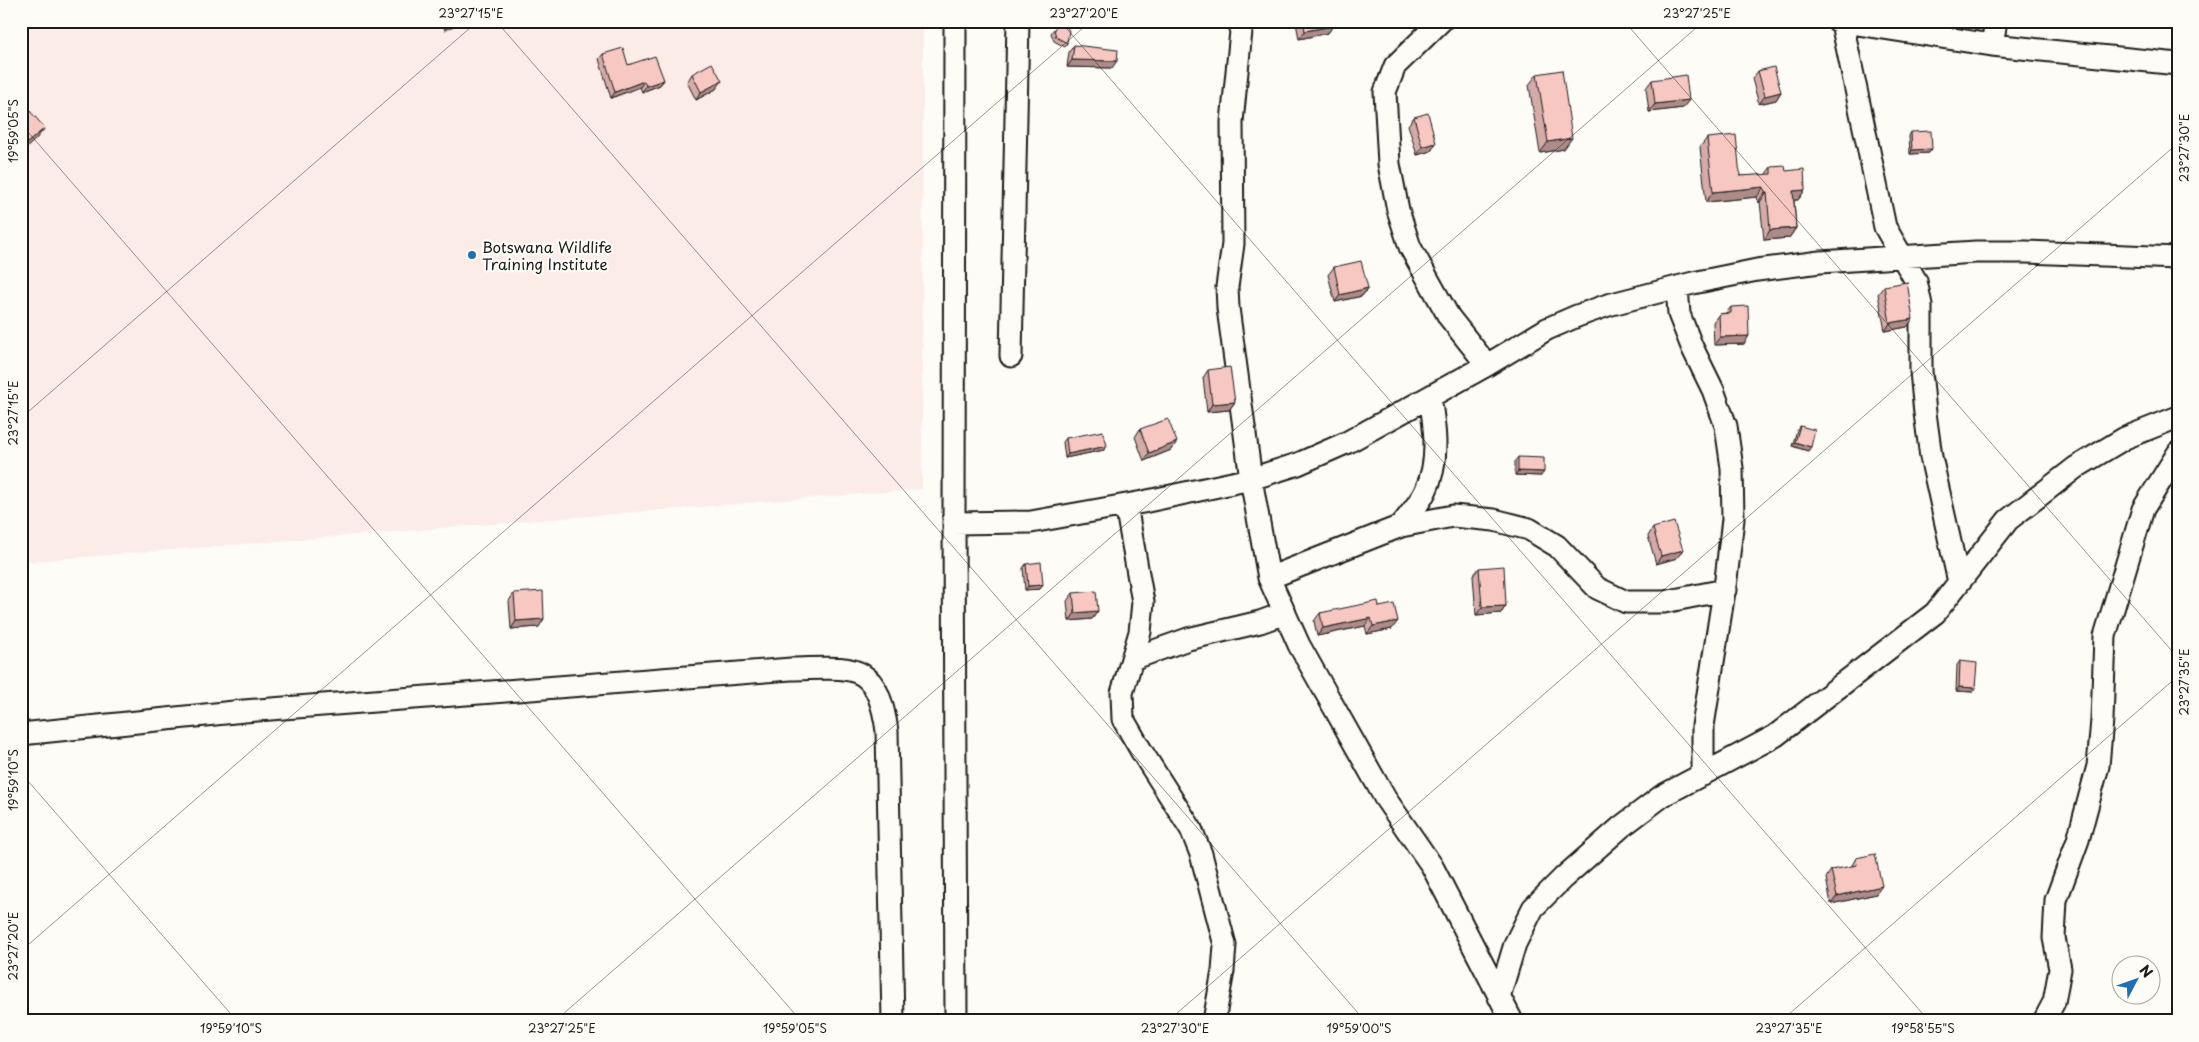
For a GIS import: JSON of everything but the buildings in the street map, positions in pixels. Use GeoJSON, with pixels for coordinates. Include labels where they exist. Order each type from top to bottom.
{"type":"FeatureCollection","features":[{"type":"Feature","properties":{"kind":"street"},"geometry":{"type":"LineString","coordinates":[[956,21],[954,523],[956,1021]]}},
{"type":"Feature","properties":{"kind":"street"},"geometry":{"type":"LineString","coordinates":[[1011,356],[1018,21]]}},
{"type":"Feature","properties":{"kind":"street"},"geometry":{"type":"LineString","coordinates":[[1242,21],[1232,122],[1233,244],[1227,286],[1228,308],[1251,479],[1269,578],[1299,645],[1385,798],[1432,866],[1490,975],[1512,1021]]}},
{"type":"Feature","properties":{"kind":"street"},"geometry":{"type":"LineString","coordinates":[[1441,21],[1394,66],[1384,92],[1389,164],[1398,210],[1410,247],[1449,317],[1487,366]]}},
{"type":"Feature","properties":{"kind":"street"},"geometry":{"type":"LineString","coordinates":[[1992,45],[1996,21]]}},
{"type":"Feature","properties":{"kind":"street"},"geometry":{"type":"LineString","coordinates":[[1960,582],[1931,456],[1921,371],[1921,305],[1916,281],[1885,227],[1840,22],[1992,45],[2178,64]]}},
{"type":"Feature","properties":{"kind":"street"},"geometry":{"type":"LineString","coordinates":[[954,523],[1031,522],[1126,506],[1251,479],[1298,464],[1348,442],[1487,366],[1547,329],[1608,305],[1677,287],[1756,270],[1820,262],[1976,252],[2178,258]]}},
{"type":"Feature","properties":{"kind":"street"},"geometry":{"type":"LineString","coordinates":[[1677,287],[1679,314],[1692,347],[1713,390],[1726,426],[1732,468],[1733,519],[1725,590],[1703,726],[1703,775]]}},
{"type":"Feature","properties":{"kind":"street"},"geometry":{"type":"LineString","coordinates":[[1401,526],[1425,492],[1434,466],[1434,425],[1430,397]]}},
{"type":"Feature","properties":{"kind":"street"},"geometry":{"type":"LineString","coordinates":[[1499,997],[1515,944],[1533,908],[1563,878],[1621,827],[1662,796],[1775,736],[1935,613],[2008,520],[2075,468],[2125,438],[2178,417]]}},
{"type":"Feature","properties":{"kind":"street"},"geometry":{"type":"LineString","coordinates":[[2044,1021],[2054,1002],[2060,969],[2054,938],[2056,900],[2073,856],[2098,766],[2106,636],[2144,509],[2178,453]]}},
{"type":"Feature","properties":{"kind":"street"},"geometry":{"type":"LineString","coordinates":[[1126,506],[1143,602],[1140,632],[1122,693],[1123,719],[1191,828],[1201,854],[1225,945],[1223,971],[1214,1021]]}},
{"type":"Feature","properties":{"kind":"street"},"geometry":{"type":"LineString","coordinates":[[1269,578],[1401,526],[1453,516],[1494,520],[1529,529],[1557,546],[1597,588],[1626,602],[1664,602],[1725,590]]}},
{"type":"Feature","properties":{"kind":"street"},"geometry":{"type":"LineString","coordinates":[[1132,659],[1188,639],[1260,622],[1285,614]]}},
{"type":"Feature","properties":{"kind":"street"},"geometry":{"type":"LineString","coordinates":[[21,734],[244,711],[791,669],[845,668],[860,672],[874,688],[883,706],[887,731],[894,1021]]}},
{"type":"Feature","properties":{"kind":"shaded area","name":"Botswana Wildlife Training Institute"},"geometry":{"type":"Polygon","coordinates":[[[21,21],[923,21],[922,489],[21,562],[21,21]]]}},
{"type":"Feature","properties":{"kind":"place","name":"Botswana Wildlife Training Institute"},"geometry":{"type":"Point","coordinates":[472,255]}}]}
